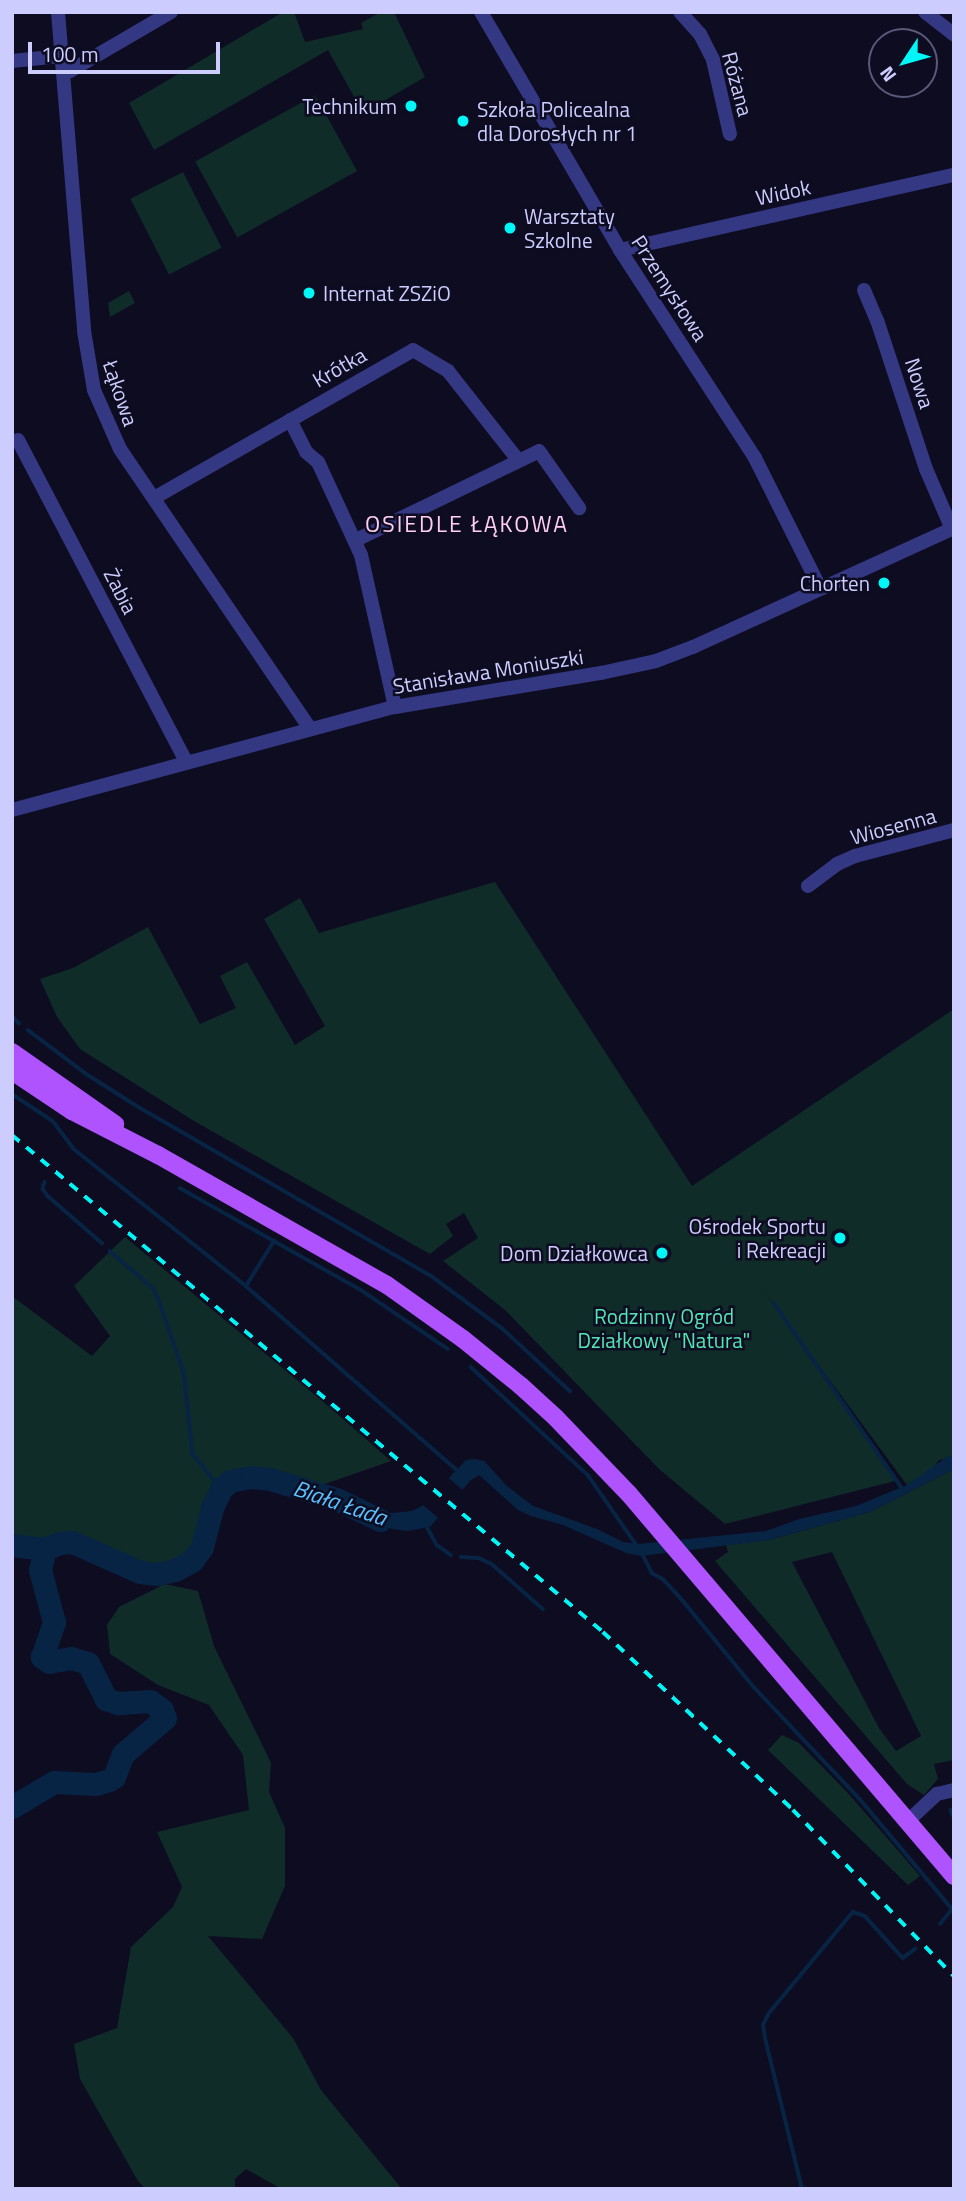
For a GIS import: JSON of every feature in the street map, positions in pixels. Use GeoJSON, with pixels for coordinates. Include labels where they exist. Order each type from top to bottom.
{"type":"FeatureCollection","features":[{"type":"Feature","properties":{"kind":"main road"},"geometry":{"type":"LineString","coordinates":[[12,1052],[158,1155]]}},
{"type":"Feature","properties":{"kind":"main road"},"geometry":{"type":"LineString","coordinates":[[12,1071],[72,1111],[158,1155],[387,1285],[464,1339],[541,1404],[645,1513],[954,1876]]}},
{"type":"Feature","properties":{"kind":"street","name":"Łąkowa"},"geometry":{"type":"LineString","coordinates":[[58,12],[91,377],[112,434],[310,729]]}},
{"type":"Feature","properties":{"kind":"street"},"geometry":{"type":"LineString","coordinates":[[63,71],[70,71],[170,12]]}},
{"type":"Feature","properties":{"kind":"street","name":"Przemysłowa"},"geometry":{"type":"LineString","coordinates":[[481,12],[620,250],[755,458],[820,588]]}},
{"type":"Feature","properties":{"kind":"street","name":"Różana"},"geometry":{"type":"LineString","coordinates":[[680,12],[700,34],[713,60],[730,134]]}},
{"type":"Feature","properties":{"kind":"street"},"geometry":{"type":"LineString","coordinates":[[925,12],[954,35]]}},
{"type":"Feature","properties":{"kind":"street"},"geometry":{"type":"LineString","coordinates":[[12,61],[61,56]]}},
{"type":"Feature","properties":{"kind":"street","name":"Widok"},"geometry":{"type":"LineString","coordinates":[[620,250],[954,175]]}},
{"type":"Feature","properties":{"kind":"street","name":"Nowa"},"geometry":{"type":"LineString","coordinates":[[864,290],[877,320],[926,469],[953,528]]}},
{"type":"Feature","properties":{"kind":"street","name":"Krótka"},"geometry":{"type":"LineString","coordinates":[[154,498],[412,350],[448,371],[518,460]]}},
{"type":"Feature","properties":{"kind":"street"},"geometry":{"type":"LineString","coordinates":[[290,420],[306,452],[318,462],[356,541],[395,707]]}},
{"type":"Feature","properties":{"kind":"street","name":"Żabia"},"geometry":{"type":"LineString","coordinates":[[18,440],[186,762]]}},
{"type":"Feature","properties":{"kind":"street"},"geometry":{"type":"LineString","coordinates":[[356,541],[539,451],[579,508]]}},
{"type":"Feature","properties":{"kind":"street","name":"Stanisława Moniuszki"},"geometry":{"type":"LineString","coordinates":[[12,810],[395,707],[601,673],[656,661],[694,647],[953,528]]}},
{"type":"Feature","properties":{"kind":"street","name":"Wiosenna"},"geometry":{"type":"LineString","coordinates":[[808,886],[837,864],[855,856],[954,830]]}},
{"type":"Feature","properties":{"kind":"street"},"geometry":{"type":"LineString","coordinates":[[908,1821],[937,1794],[954,1790]]}},
{"type":"Feature","properties":{"kind":"green space"},"geometry":{"type":"Polygon","coordinates":[[[283,12],[294,12],[305,42],[363,29],[361,23],[381,12],[394,12],[425,77],[363,113],[328,50],[154,150],[129,103],[283,12]]]}},
{"type":"Feature","properties":{"kind":"green space"},"geometry":{"type":"Polygon","coordinates":[[[315,95],[357,171],[237,238],[195,161],[315,95]]]}},
{"type":"Feature","properties":{"kind":"green space"},"geometry":{"type":"Polygon","coordinates":[[[183,172],[222,248],[169,275],[130,199],[183,172]]]}},
{"type":"Feature","properties":{"kind":"green space"},"geometry":{"type":"Polygon","coordinates":[[[129,291],[135,303],[110,317],[108,303],[129,291]]]}},
{"type":"Feature","properties":{"kind":"green space","name":"Rodzinny Ogród Działkowy \"Natura\""},"geometry":{"type":"Polygon","coordinates":[[[495,882],[692,1186],[954,1009],[954,1457],[939,1460],[933,1468],[907,1485],[764,1291],[895,1481],[725,1524],[659,1469],[505,1310],[443,1261],[478,1238],[464,1213],[446,1224],[453,1236],[430,1254],[194,1121],[80,1049],[57,1017],[40,979],[73,968],[148,927],[200,1024],[236,1008],[220,976],[247,962],[295,1045],[325,1026],[264,919],[300,898],[319,933],[495,882]]]}},
{"type":"Feature","properties":{"kind":"green space"},"geometry":{"type":"Polygon","coordinates":[[[125,1237],[391,1461],[319,1486],[266,1470],[219,1477],[203,1508],[196,1546],[174,1566],[155,1567],[66,1534],[49,1536],[34,1544],[12,1540],[12,1296],[92,1356],[110,1336],[74,1286],[125,1237]]]}},
{"type":"Feature","properties":{"kind":"green space"},"geometry":{"type":"Polygon","coordinates":[[[954,1469],[954,1760],[934,1764],[938,1779],[924,1795],[907,1784],[715,1561],[728,1552],[726,1545],[769,1540],[870,1512],[954,1469]],[[832,1552],[792,1562],[879,1728],[896,1751],[921,1736],[832,1552]]]}},
{"type":"Feature","properties":{"kind":"green space"},"geometry":{"type":"Polygon","coordinates":[[[165,1584],[198,1591],[214,1646],[271,1763],[269,1792],[285,1828],[285,1886],[262,1939],[208,1936],[293,2038],[321,2090],[402,2189],[282,2189],[246,2169],[235,2179],[235,2189],[146,2189],[138,2181],[80,2079],[74,2044],[117,2028],[131,1947],[173,1907],[182,1887],[157,1832],[249,1810],[243,1755],[209,1705],[158,1685],[110,1654],[107,1625],[119,1607],[165,1584]]]}},
{"type":"Feature","properties":{"kind":"green space"},"geometry":{"type":"Polygon","coordinates":[[[782,1735],[799,1743],[848,1793],[920,1876],[908,1885],[768,1750],[782,1735]]]}},
{"type":"Feature","properties":{"kind":"water"},"geometry":{"type":"Polygon","coordinates":[[[948,1456],[954,1457],[954,1469],[870,1512],[769,1540],[641,1556],[626,1553],[563,1525],[518,1510],[479,1475],[470,1481],[430,1527],[407,1531],[392,1529],[352,1513],[355,1503],[382,1514],[412,1511],[422,1506],[466,1460],[475,1459],[484,1461],[507,1486],[533,1506],[597,1529],[623,1542],[638,1544],[766,1531],[799,1519],[856,1506],[907,1485],[948,1456]]]}},
{"type":"Feature","properties":{"kind":"pier"},"geometry":{"type":"Polygon","coordinates":[[[446,1476],[465,1492],[441,1520],[422,1504],[446,1476]]]}},
{"type":"Feature","properties":{"kind":"waterway"},"geometry":{"type":"LineString","coordinates":[[12,1016],[19,1023]]}},
{"type":"Feature","properties":{"kind":"waterway"},"geometry":{"type":"LineString","coordinates":[[28,1030],[88,1075],[137,1106],[430,1275],[502,1328],[570,1391]]}},
{"type":"Feature","properties":{"kind":"waterway"},"geometry":{"type":"LineString","coordinates":[[12,1094],[53,1121],[74,1149],[246,1286],[459,1472]]}},
{"type":"Feature","properties":{"kind":"waterway"},"geometry":{"type":"LineString","coordinates":[[45,1182],[43,1189],[48,1196],[102,1243]]}},
{"type":"Feature","properties":{"kind":"waterway"},"geometry":{"type":"LineString","coordinates":[[180,1188],[361,1290],[448,1349]]}},
{"type":"Feature","properties":{"kind":"waterway"},"geometry":{"type":"LineString","coordinates":[[246,1286],[274,1241]]}},
{"type":"Feature","properties":{"kind":"waterway"},"geometry":{"type":"LineString","coordinates":[[110,1251],[153,1288],[159,1300],[184,1372],[193,1454],[221,1489]]}},
{"type":"Feature","properties":{"kind":"waterway"},"geometry":{"type":"LineString","coordinates":[[774,1303],[902,1488]]}},
{"type":"Feature","properties":{"kind":"waterway"},"geometry":{"type":"LineString","coordinates":[[471,1367],[588,1475],[638,1547]]}},
{"type":"Feature","properties":{"kind":"waterway","name":"Biała Łada"},"geometry":{"type":"LineString","coordinates":[[12,1807],[54,1782],[96,1784],[109,1780],[114,1777],[123,1754],[165,1718],[162,1710],[150,1701],[118,1703],[106,1699],[88,1663],[71,1658],[49,1662],[42,1657],[54,1622],[40,1570],[45,1549],[72,1542],[140,1572],[157,1574],[175,1570],[192,1561],[202,1547],[212,1508],[221,1489],[230,1481],[251,1477],[270,1479],[336,1499],[380,1520]]}},
{"type":"Feature","properties":{"kind":"waterway"},"geometry":{"type":"LineString","coordinates":[[426,1525],[437,1545],[451,1555]]}},
{"type":"Feature","properties":{"kind":"waterway"},"geometry":{"type":"LineString","coordinates":[[12,1545],[45,1549]]}},
{"type":"Feature","properties":{"kind":"waterway"},"geometry":{"type":"LineString","coordinates":[[642,1553],[652,1573],[663,1579],[680,1597],[754,1687],[860,1799],[954,1911]]}},
{"type":"Feature","properties":{"kind":"waterway"},"geometry":{"type":"LineString","coordinates":[[461,1557],[479,1558],[492,1564],[543,1609]]}},
{"type":"Feature","properties":{"kind":"waterway"},"geometry":{"type":"LineString","coordinates":[[951,1810],[954,1818]]}},
{"type":"Feature","properties":{"kind":"waterway"},"geometry":{"type":"LineString","coordinates":[[940,1924],[952,1909]]}},
{"type":"Feature","properties":{"kind":"waterway"},"geometry":{"type":"LineString","coordinates":[[802,2189],[763,2025],[769,2013],[853,1912],[865,1916],[903,1958],[915,1949]]}},
{"type":"Feature","properties":{"kind":"railway"},"geometry":{"type":"LineString","coordinates":[[12,1135],[603,1632],[793,1810],[954,1976]]}},
{"type":"Feature","properties":{"kind":"place","name":"Technikum"},"geometry":{"type":"Point","coordinates":[411,106]}},
{"type":"Feature","properties":{"kind":"place","name":"Szkoła Policealna dla Dorosłych nr 1"},"geometry":{"type":"Point","coordinates":[463,121]}},
{"type":"Feature","properties":{"kind":"place","name":"Warsztaty Szkolne"},"geometry":{"type":"Point","coordinates":[510,228]}},
{"type":"Feature","properties":{"kind":"place","name":"Internat ZSZiO"},"geometry":{"type":"Point","coordinates":[309,293]}},
{"type":"Feature","properties":{"kind":"place","name":"Chorten"},"geometry":{"type":"Point","coordinates":[884,583]}},
{"type":"Feature","properties":{"kind":"place","name":"Ośrodek Sportu i Rekreacji"},"geometry":{"type":"Point","coordinates":[840,1238]}},
{"type":"Feature","properties":{"kind":"place","name":"Dom Działkowca"},"geometry":{"type":"Point","coordinates":[662,1253]}},
{"type":"Feature","properties":{"kind":"district","name":"OSIEDLE ŁĄKOWA"},"geometry":{"type":"Point","coordinates":[467,524]}}]}
